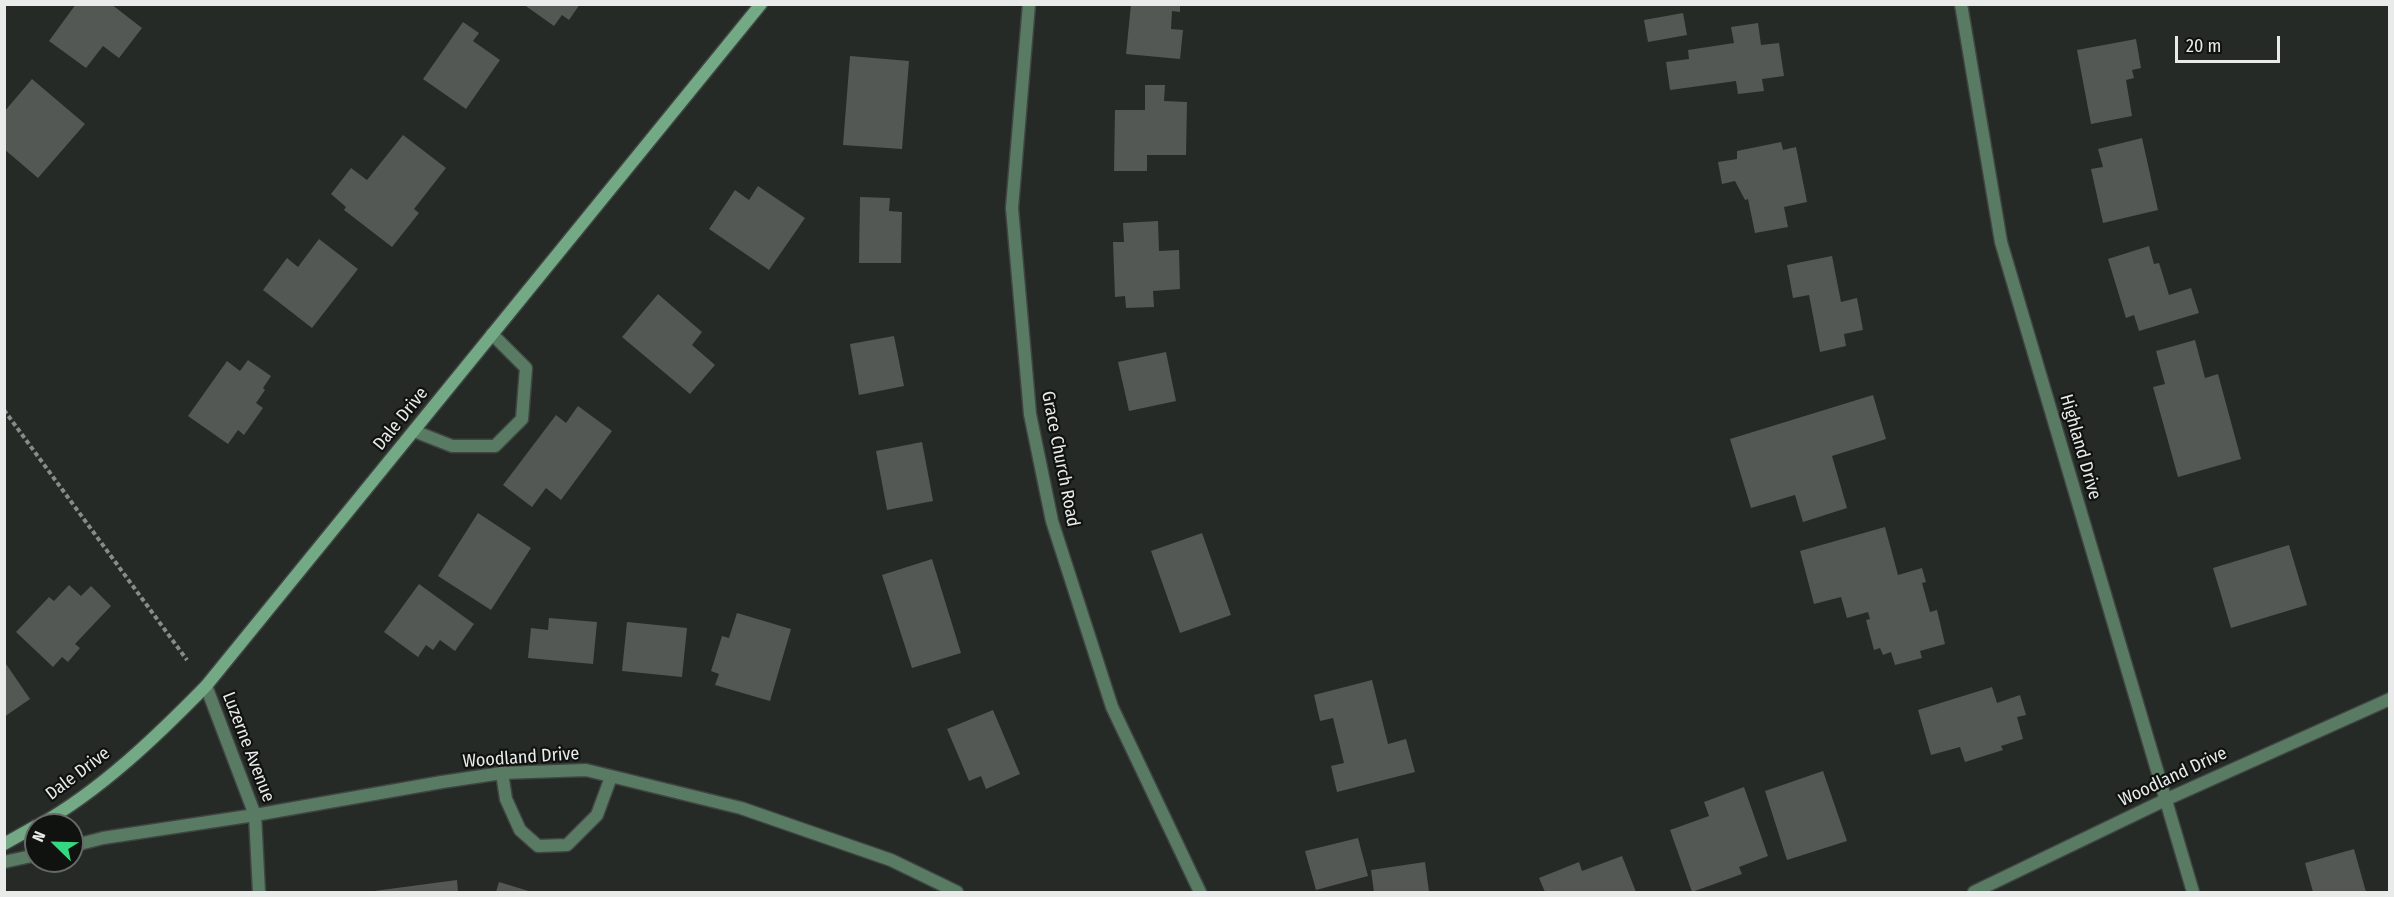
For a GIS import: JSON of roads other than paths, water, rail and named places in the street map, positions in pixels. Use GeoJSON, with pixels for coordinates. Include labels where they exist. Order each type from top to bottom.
{"type":"FeatureCollection","features":[{"type":"Feature","properties":{"kind":"street","name":"Dale Drive"},"geometry":{"type":"LineString","coordinates":[[56,813],[96,786],[164,728],[206,686],[760,4]]}},
{"type":"Feature","properties":{"kind":"street","name":"Grace Church Road"},"geometry":{"type":"LineString","coordinates":[[1029,4],[1012,208],[1030,414],[1052,520],[1112,707],[1200,892]]}},
{"type":"Feature","properties":{"kind":"street","name":"Highland Drive"},"geometry":{"type":"LineString","coordinates":[[1961,4],[2001,242],[2193,892]]}},
{"type":"Feature","properties":{"kind":"street"},"geometry":{"type":"LineString","coordinates":[[414,431],[452,446],[495,446],[522,419],[526,368],[492,334]]}},
{"type":"Feature","properties":{"kind":"street","name":"Luzerne Avenue"},"geometry":{"type":"LineString","coordinates":[[206,686],[255,815],[259,892]]}},
{"type":"Feature","properties":{"kind":"street","name":"Woodland Drive"},"geometry":{"type":"LineString","coordinates":[[1974,892],[2165,800],[2390,699]]}},
{"type":"Feature","properties":{"kind":"street","name":"Woodland Drive"},"geometry":{"type":"LineString","coordinates":[[84,843],[502,773],[586,771],[741,808],[891,860],[957,892]]}},
{"type":"Feature","properties":{"kind":"street"},"geometry":{"type":"LineString","coordinates":[[502,773],[506,799],[520,830],[538,846],[567,845],[597,815],[611,777]]}},
{"type":"Feature","properties":{"kind":"street","name":"Dale Drive"},"geometry":{"type":"LineString","coordinates":[[4,844],[24,833]]}},
{"type":"Feature","properties":{"kind":"street"},"geometry":{"type":"LineString","coordinates":[[4,862],[24,858]]}}]}
